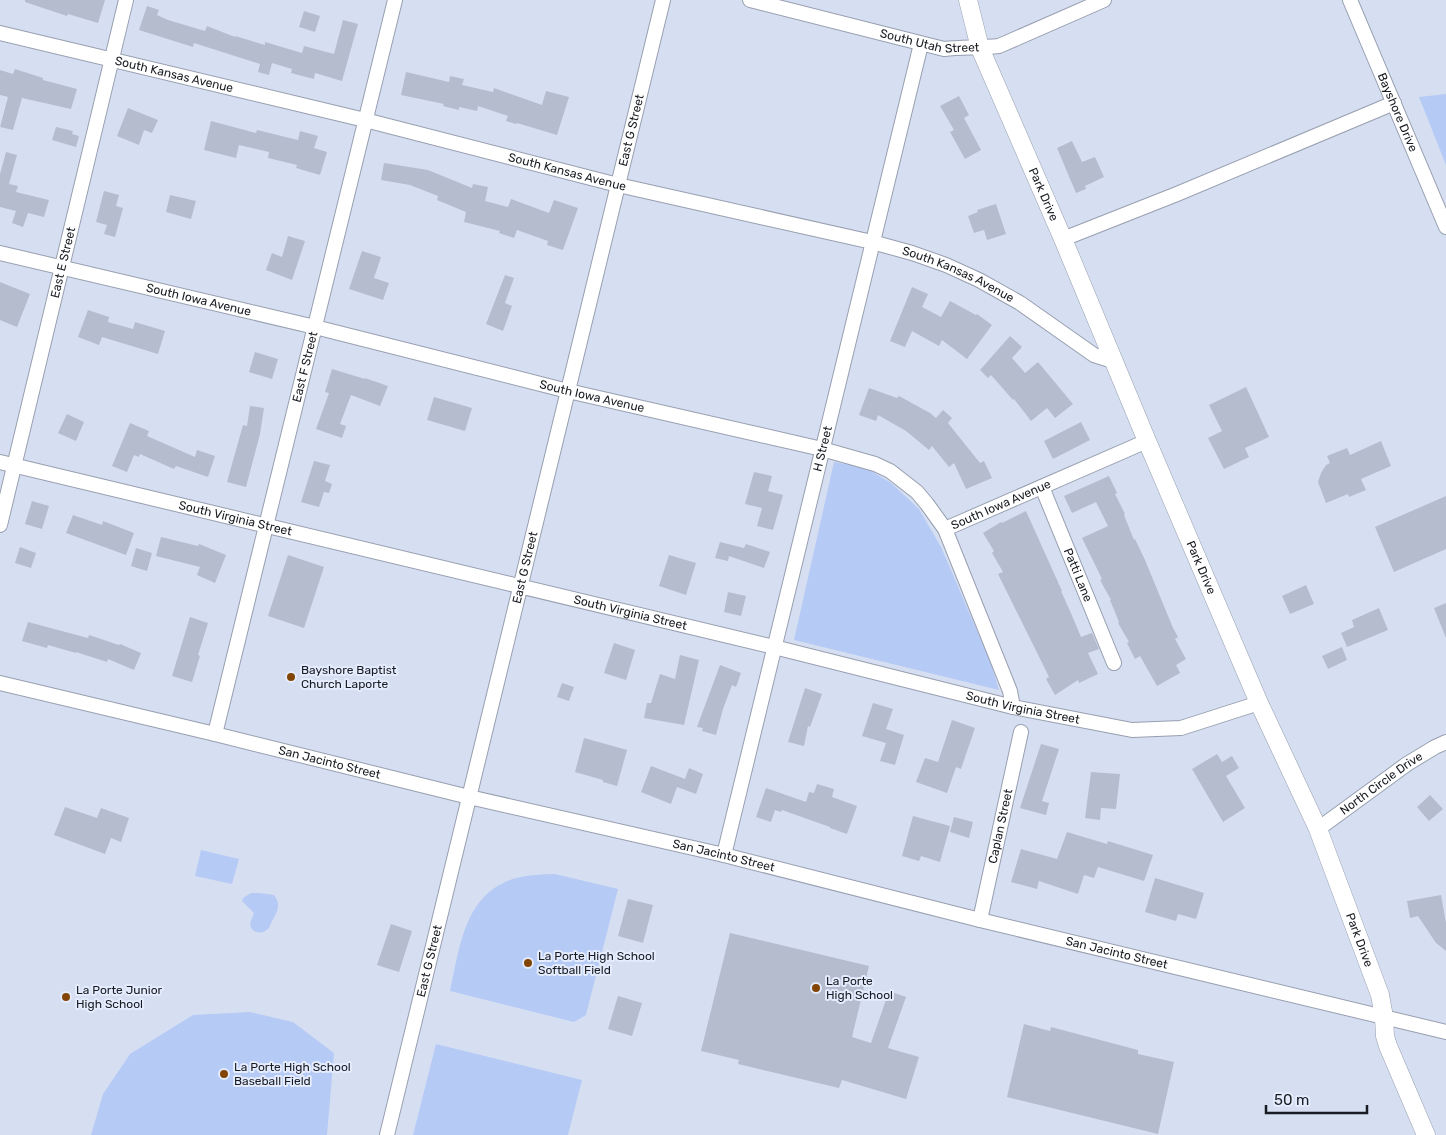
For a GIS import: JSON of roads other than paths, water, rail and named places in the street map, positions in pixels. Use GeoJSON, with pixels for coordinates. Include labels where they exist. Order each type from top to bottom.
{"type":"FeatureCollection","features":[{"type":"Feature","properties":{"kind":"street","name":"East E Street"},"geometry":{"type":"LineString","coordinates":[[0,525],[126,0]]}},
{"type":"Feature","properties":{"kind":"street","name":"East F Street"},"geometry":{"type":"LineString","coordinates":[[215,734],[395,0]]}},
{"type":"Feature","properties":{"kind":"street","name":"East G Street"},"geometry":{"type":"LineString","coordinates":[[387,1135],[663,0]]}},
{"type":"Feature","properties":{"kind":"street","name":"South Utah Street"},"geometry":{"type":"LineString","coordinates":[[750,0],[944,49],[999,46],[1104,0]]}},
{"type":"Feature","properties":{"kind":"street","name":"Park Drive"},"geometry":{"type":"LineString","coordinates":[[968,0],[980,48],[1063,239],[1259,704],[1318,829],[1377,987],[1388,1046],[1426,1135]]}},
{"type":"Feature","properties":{"kind":"street","name":"Bayshore Drive"},"geometry":{"type":"LineString","coordinates":[[1350,0],[1446,226]]}},
{"type":"Feature","properties":{"kind":"street","name":"South Kansas Avenue"},"geometry":{"type":"LineString","coordinates":[[0,33],[365,120],[618,185],[872,242],[912,253],[946,265],[979,280],[1020,303],[1094,355],[1113,361]]}},
{"type":"Feature","properties":{"kind":"street","name":"H Street"},"geometry":{"type":"LineString","coordinates":[[724,855],[921,44]]}},
{"type":"Feature","properties":{"kind":"street"},"geometry":{"type":"LineString","coordinates":[[1063,239],[1177,194],[1394,103]]}},
{"type":"Feature","properties":{"kind":"street","name":"South Iowa Avenue"},"geometry":{"type":"LineString","coordinates":[[0,253],[315,327],[568,391],[822,449],[875,464],[890,471],[917,492],[945,529],[1147,441]]}},
{"type":"Feature","properties":{"kind":"street","name":"South Virginia Street"},"geometry":{"type":"LineString","coordinates":[[0,462],[774,647],[1013,707],[1132,730],[1181,728],[1259,704]]}},
{"type":"Feature","properties":{"kind":"street","name":"Patti Lane"},"geometry":{"type":"LineString","coordinates":[[1042,487],[1114,663]]}},
{"type":"Feature","properties":{"kind":"street"},"geometry":{"type":"LineString","coordinates":[[945,529],[1010,691],[1013,707]]}},
{"type":"Feature","properties":{"kind":"street","name":"San Jacinto Street"},"geometry":{"type":"LineString","coordinates":[[0,684],[215,734],[469,797],[724,855],[980,920],[1446,1032]]}},
{"type":"Feature","properties":{"kind":"street","name":"Caplan Street"},"geometry":{"type":"LineString","coordinates":[[980,920],[1021,732]]}},
{"type":"Feature","properties":{"kind":"street","name":"North Circle Drive"},"geometry":{"type":"LineString","coordinates":[[1318,829],[1407,764],[1434,747],[1446,742]]}},
{"type":"Feature","properties":{"kind":"place","name":"Bayshore Baptist Church Laporte"},"geometry":{"type":"Point","coordinates":[291,677]}},
{"type":"Feature","properties":{"kind":"place","name":"La Porte High School Softball Field"},"geometry":{"type":"Point","coordinates":[528,963]}},
{"type":"Feature","properties":{"kind":"place","name":"La Porte High School"},"geometry":{"type":"Point","coordinates":[816,988]}},
{"type":"Feature","properties":{"kind":"place","name":"La Porte Junior High School"},"geometry":{"type":"Point","coordinates":[66,997]}},
{"type":"Feature","properties":{"kind":"place","name":"La Porte High School Baseball Field"},"geometry":{"type":"Point","coordinates":[224,1074]}}]}
